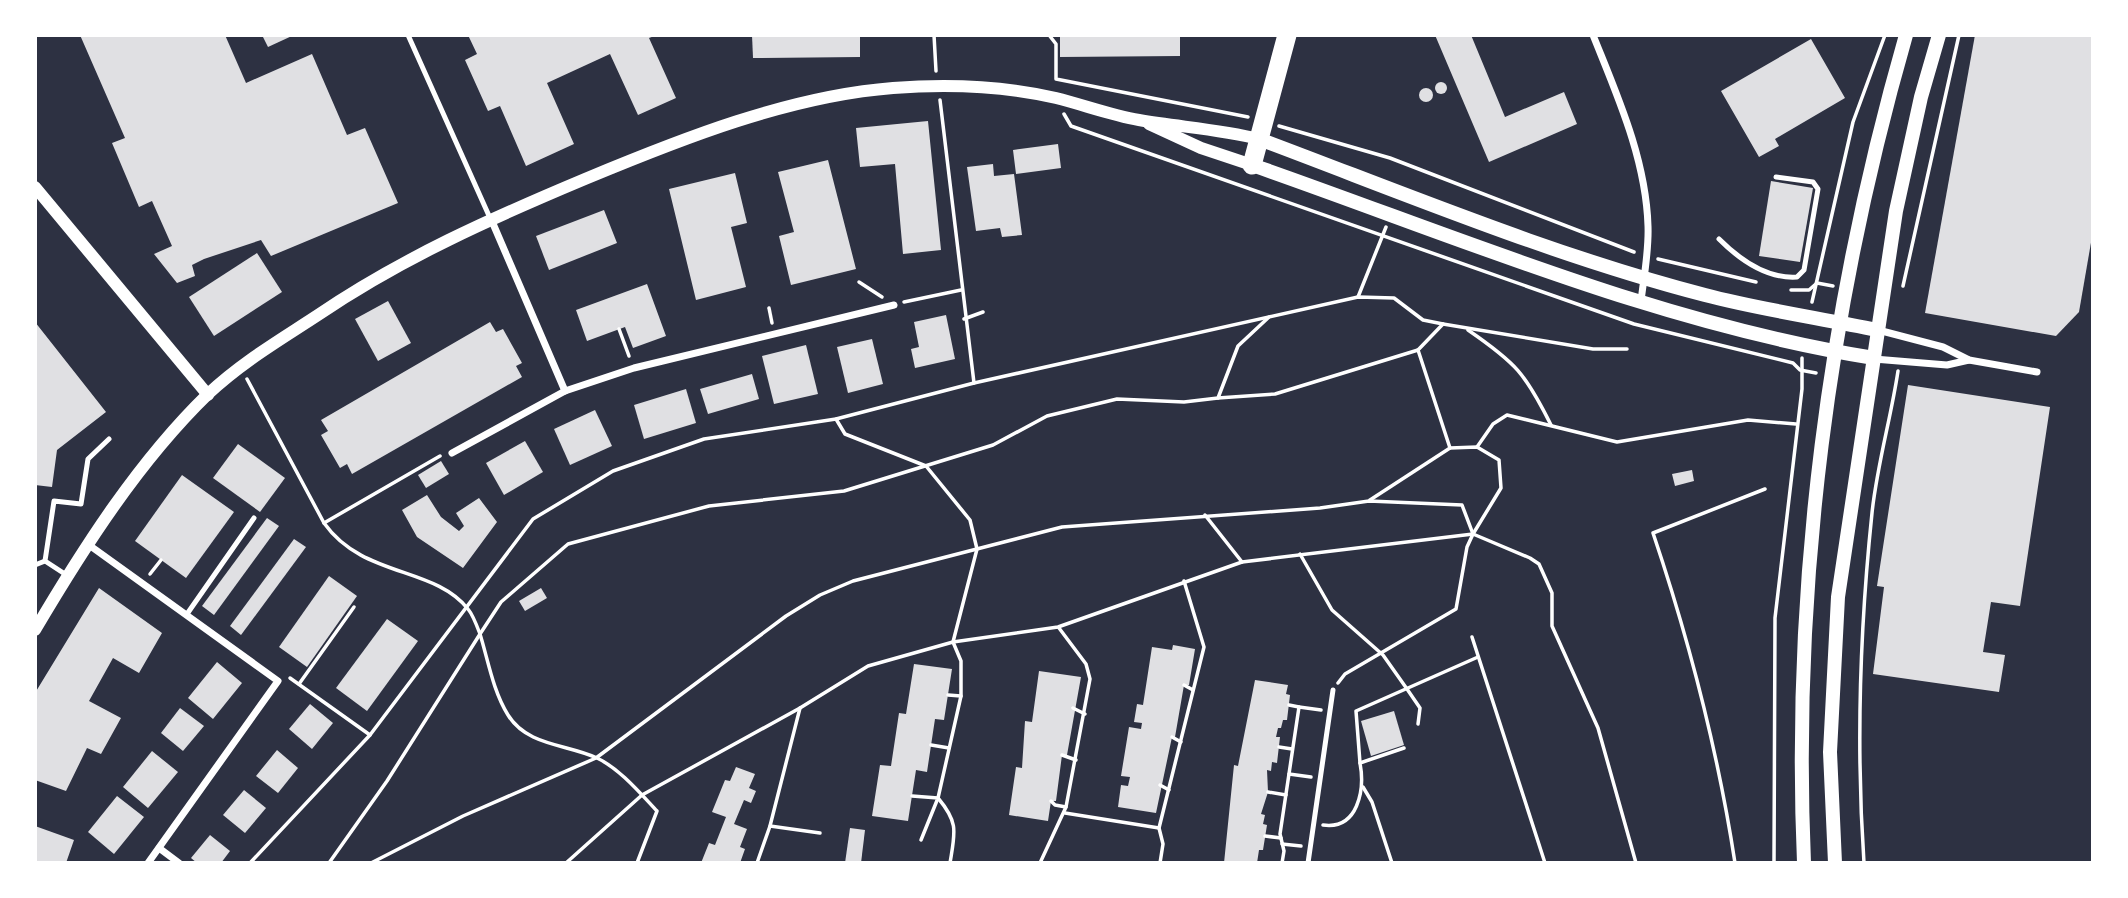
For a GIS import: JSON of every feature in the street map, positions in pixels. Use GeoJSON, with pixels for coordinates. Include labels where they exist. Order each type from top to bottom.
{"type":"FeatureCollection","features":[{"type":"Feature","properties":{"kind":"highway"},"geometry":{"type":"LineString","coordinates":[[1252,165],[1287,35]]}},
{"type":"Feature","properties":{"kind":"main road"},"geometry":{"type":"LineString","coordinates":[[1804,863],[1800,758],[1807,583],[1841,323],[1876,153],[1906,35]]}},
{"type":"Feature","properties":{"kind":"main road"},"geometry":{"type":"LineString","coordinates":[[1835,863],[1830,752],[1838,597],[1896,211],[1921,97],[1939,35]]}},
{"type":"Feature","properties":{"kind":"main road"},"geometry":{"type":"LineString","coordinates":[[1262,130],[1545,244],[1705,295],[1877,330]]}},
{"type":"Feature","properties":{"kind":"main road"},"geometry":{"type":"LineString","coordinates":[[1252,165],[1641,301],[1707,321],[1837,352],[1874,358]]}},
{"type":"Feature","properties":{"kind":"street"},"geometry":{"type":"LineString","coordinates":[[1593,35],[1621,104],[1639,164],[1648,222],[1641,301]]}},
{"type":"Feature","properties":{"kind":"street"},"geometry":{"type":"LineString","coordinates":[[35,630],[89,545],[174,430],[238,368],[367,282],[490,218],[627,161],[730,124],[863,91],[939,87],[1014,91],[1139,120],[1215,129],[1262,130]]}},
{"type":"Feature","properties":{"kind":"street"},"geometry":{"type":"LineString","coordinates":[[1139,120],[1200,148],[1252,165]]}},
{"type":"Feature","properties":{"kind":"street"},"geometry":{"type":"LineString","coordinates":[[35,187],[208,395]]}},
{"type":"Feature","properties":{"kind":"street"},"geometry":{"type":"LineString","coordinates":[[490,218],[565,391]]}},
{"type":"Feature","properties":{"kind":"street"},"geometry":{"type":"LineString","coordinates":[[453,453],[565,391],[634,368],[894,305]]}},
{"type":"Feature","properties":{"kind":"street"},"geometry":{"type":"LineString","coordinates":[[1877,330],[1943,347],[1969,360],[2037,372]]}},
{"type":"Feature","properties":{"kind":"street"},"geometry":{"type":"LineString","coordinates":[[1874,358],[1947,365],[1969,360]]}},
{"type":"Feature","properties":{"kind":"street"},"geometry":{"type":"LineString","coordinates":[[89,545],[278,681],[148,863]]}},
{"type":"Feature","properties":{"kind":"street"},"geometry":{"type":"LineString","coordinates":[[159,848],[179,863]]}},
{"type":"Feature","properties":{"kind":"lane"},"geometry":{"type":"LineString","coordinates":[[408,35],[490,218]]}},
{"type":"Feature","properties":{"kind":"lane"},"geometry":{"type":"LineString","coordinates":[[1719,239],[1739,259],[1784,278],[1797,277],[1804,270],[1818,189],[1813,183],[1776,177]]}},
{"type":"Feature","properties":{"kind":"lane"},"geometry":{"type":"LineString","coordinates":[[46,561],[54,501],[81,504],[88,459],[109,439]]}},
{"type":"Feature","properties":{"kind":"lane"},"geometry":{"type":"LineString","coordinates":[[187,614],[254,519]]}},
{"type":"Feature","properties":{"kind":"lane"},"geometry":{"type":"LineString","coordinates":[[35,565],[46,561]]}},
{"type":"Feature","properties":{"kind":"lane"},"geometry":{"type":"LineString","coordinates":[[46,561],[68,576]]}},
{"type":"Feature","properties":{"kind":"lane"},"geometry":{"type":"LineString","coordinates":[[1308,863],[1333,690]]}},
{"type":"Feature","properties":{"kind":"path"},"geometry":{"type":"LineString","coordinates":[[933,35],[935,61]]}},
{"type":"Feature","properties":{"kind":"path"},"geometry":{"type":"LineString","coordinates":[[1049,35],[1056,44],[1056,79],[1262,130],[1390,158],[1646,257],[1759,282]]}},
{"type":"Feature","properties":{"kind":"path"},"geometry":{"type":"LineString","coordinates":[[1882,295],[1900,298],[1959,35]]}},
{"type":"Feature","properties":{"kind":"path"},"geometry":{"type":"LineString","coordinates":[[939,87],[964,318],[974,383]]}},
{"type":"Feature","properties":{"kind":"path"},"geometry":{"type":"LineString","coordinates":[[1071,126],[1383,235],[1358,296]]}},
{"type":"Feature","properties":{"kind":"path"},"geometry":{"type":"LineString","coordinates":[[859,282],[894,305],[961,290]]}},
{"type":"Feature","properties":{"kind":"path"},"geometry":{"type":"LineString","coordinates":[[1786,289],[1809,290],[1817,283],[1848,288]]}},
{"type":"Feature","properties":{"kind":"path"},"geometry":{"type":"LineString","coordinates":[[250,863],[370,734],[468,609],[534,519],[613,471],[704,439],[836,419],[974,383],[1358,296],[1394,298],[1423,320],[1466,329],[1593,349],[1627,349]]}},
{"type":"Feature","properties":{"kind":"path"},"geometry":{"type":"LineString","coordinates":[[964,318],[983,312]]}},
{"type":"Feature","properties":{"kind":"path"},"geometry":{"type":"LineString","coordinates":[[1217,398],[1238,346],[1270,315]]}},
{"type":"Feature","properties":{"kind":"path"},"geometry":{"type":"LineString","coordinates":[[329,863],[387,781],[501,602],[568,544],[709,506],[844,491],[993,445],[1047,416],[1117,399],[1184,402],[1275,394],[1418,350],[1443,324]]}},
{"type":"Feature","properties":{"kind":"path"},"geometry":{"type":"LineString","coordinates":[[619,329],[634,368]]}},
{"type":"Feature","properties":{"kind":"path"},"geometry":{"type":"LineString","coordinates":[[1466,329],[1505,355],[1529,380],[1551,425]]}},
{"type":"Feature","properties":{"kind":"path"},"geometry":{"type":"LineString","coordinates":[[1418,350],[1450,448]]}},
{"type":"Feature","properties":{"kind":"path"},"geometry":{"type":"LineString","coordinates":[[1864,863],[1860,808],[1862,673],[1872,511],[1899,362]]}},
{"type":"Feature","properties":{"kind":"path"},"geometry":{"type":"LineString","coordinates":[[238,368],[255,389],[324,523],[336,540],[352,552],[441,587],[468,609],[481,634],[499,697],[509,717],[532,737],[596,758],[642,795],[657,811],[637,863]]}},
{"type":"Feature","properties":{"kind":"path"},"geometry":{"type":"LineString","coordinates":[[1477,447],[1493,424],[1507,415],[1617,442],[1748,420],[1797,424]]}},
{"type":"Feature","properties":{"kind":"path"},"geometry":{"type":"LineString","coordinates":[[836,419],[845,434],[926,466],[970,520],[977,548],[954,642],[961,661],[961,696],[938,798],[920,840]]}},
{"type":"Feature","properties":{"kind":"path"},"geometry":{"type":"LineString","coordinates":[[1333,690],[1345,674],[1383,655],[1456,610],[1467,547],[1472,534],[1501,488],[1499,460],[1477,447],[1450,448],[1369,501]]}},
{"type":"Feature","properties":{"kind":"path"},"geometry":{"type":"LineString","coordinates":[[324,523],[440,456],[453,453]]}},
{"type":"Feature","properties":{"kind":"path"},"geometry":{"type":"LineString","coordinates":[[1735,863],[1726,799],[1678,608],[1653,533],[1765,489]]}},
{"type":"Feature","properties":{"kind":"path"},"geometry":{"type":"LineString","coordinates":[[371,863],[463,816],[596,758],[786,616],[820,595],[890,570],[1062,527],[1320,508],[1369,501],[1462,505],[1472,534]]}},
{"type":"Feature","properties":{"kind":"path"},"geometry":{"type":"LineString","coordinates":[[1205,515],[1242,562]]}},
{"type":"Feature","properties":{"kind":"path"},"geometry":{"type":"LineString","coordinates":[[566,863],[642,795],[800,708],[868,666],[954,642],[1058,627],[1242,562],[1472,534],[1531,558],[1539,565],[1552,593],[1552,625],[1598,728],[1636,863]]}},
{"type":"Feature","properties":{"kind":"path"},"geometry":{"type":"LineString","coordinates":[[1300,554],[1332,610],[1383,655],[1407,688],[1420,708],[1418,724]]}},
{"type":"Feature","properties":{"kind":"path"},"geometry":{"type":"LineString","coordinates":[[150,574],[161,560]]}},
{"type":"Feature","properties":{"kind":"path"},"geometry":{"type":"LineString","coordinates":[[1160,863],[1163,844],[1159,828],[1204,647],[1184,581]]}},
{"type":"Feature","properties":{"kind":"path"},"geometry":{"type":"LineString","coordinates":[[299,684],[354,607]]}},
{"type":"Feature","properties":{"kind":"path"},"geometry":{"type":"LineString","coordinates":[[1040,863],[1066,807],[1085,713],[1090,670],[1058,627]]}},
{"type":"Feature","properties":{"kind":"path"},"geometry":{"type":"LineString","coordinates":[[1472,637],[1545,863]]}},
{"type":"Feature","properties":{"kind":"path"},"geometry":{"type":"LineString","coordinates":[[1314,824],[1342,825],[1348,821],[1359,802],[1362,785],[1356,711],[1478,657]]}},
{"type":"Feature","properties":{"kind":"path"},"geometry":{"type":"LineString","coordinates":[[278,681],[291,678],[370,734]]}},
{"type":"Feature","properties":{"kind":"path"},"geometry":{"type":"LineString","coordinates":[[1184,685],[1194,690]]}},
{"type":"Feature","properties":{"kind":"path"},"geometry":{"type":"LineString","coordinates":[[948,695],[961,696]]}},
{"type":"Feature","properties":{"kind":"path"},"geometry":{"type":"LineString","coordinates":[[1289,705],[1330,711]]}},
{"type":"Feature","properties":{"kind":"path"},"geometry":{"type":"LineString","coordinates":[[1282,863],[1281,838],[1299,707]]}},
{"type":"Feature","properties":{"kind":"path"},"geometry":{"type":"LineString","coordinates":[[757,863],[771,826],[800,708]]}},
{"type":"Feature","properties":{"kind":"path"},"geometry":{"type":"LineString","coordinates":[[1073,708],[1085,713]]}},
{"type":"Feature","properties":{"kind":"path"},"geometry":{"type":"LineString","coordinates":[[1172,737],[1181,742]]}},
{"type":"Feature","properties":{"kind":"path"},"geometry":{"type":"LineString","coordinates":[[931,745],[949,748]]}},
{"type":"Feature","properties":{"kind":"path"},"geometry":{"type":"LineString","coordinates":[[1279,747],[1292,749]]}},
{"type":"Feature","properties":{"kind":"path"},"geometry":{"type":"LineString","coordinates":[[1360,763],[1404,748]]}},
{"type":"Feature","properties":{"kind":"path"},"geometry":{"type":"LineString","coordinates":[[1062,755],[1076,760]]}},
{"type":"Feature","properties":{"kind":"path"},"geometry":{"type":"LineString","coordinates":[[1289,774],[1320,779]]}},
{"type":"Feature","properties":{"kind":"path"},"geometry":{"type":"LineString","coordinates":[[1160,785],[1169,790]]}},
{"type":"Feature","properties":{"kind":"path"},"geometry":{"type":"LineString","coordinates":[[1362,785],[1372,802],[1392,863]]}},
{"type":"Feature","properties":{"kind":"path"},"geometry":{"type":"LineString","coordinates":[[1268,792],[1286,795]]}},
{"type":"Feature","properties":{"kind":"path"},"geometry":{"type":"LineString","coordinates":[[912,796],[938,798],[952,815],[956,829],[950,863]]}},
{"type":"Feature","properties":{"kind":"path"},"geometry":{"type":"LineString","coordinates":[[1051,801],[1055,805],[1066,807]]}},
{"type":"Feature","properties":{"kind":"path"},"geometry":{"type":"LineString","coordinates":[[1064,813],[1159,828]]}},
{"type":"Feature","properties":{"kind":"path"},"geometry":{"type":"LineString","coordinates":[[771,826],[820,833]]}},
{"type":"Feature","properties":{"kind":"path"},"geometry":{"type":"LineString","coordinates":[[1265,836],[1281,838]]}},
{"type":"Feature","properties":{"kind":"path"},"geometry":{"type":"LineString","coordinates":[[1282,844],[1310,848]]}},
{"type":"Feature","properties":{"kind":"building"},"geometry":{"type":"Polygon","coordinates":[[[80,35],[225,35],[246,83],[312,54],[347,135],[365,128],[398,203],[271,256],[261,240],[204,259],[192,265],[195,276],[177,283],[154,254],[172,246],[152,201],[139,207],[112,143],[125,138],[80,35]]]}},
{"type":"Feature","properties":{"kind":"building"},"geometry":{"type":"Polygon","coordinates":[[[262,35],[294,35],[268,47],[262,35]]]}},
{"type":"Feature","properties":{"kind":"building"},"geometry":{"type":"Polygon","coordinates":[[[468,35],[657,35],[649,38],[676,98],[638,115],[610,54],[547,83],[574,144],[526,166],[500,106],[488,111],[465,60],[477,54],[468,35]]]}},
{"type":"Feature","properties":{"kind":"building"},"geometry":{"type":"Polygon","coordinates":[[[752,35],[860,35],[860,57],[753,58],[752,35]]]}},
{"type":"Feature","properties":{"kind":"building"},"geometry":{"type":"Polygon","coordinates":[[[1060,35],[1180,35],[1180,56],[1060,57],[1060,35]]]}},
{"type":"Feature","properties":{"kind":"building"},"geometry":{"type":"Polygon","coordinates":[[[1435,35],[1471,35],[1505,117],[1564,92],[1577,124],[1489,162],[1435,35]]]}},
{"type":"Feature","properties":{"kind":"building"},"geometry":{"type":"Polygon","coordinates":[[[1975,35],[2093,35],[2093,231],[2079,312],[2056,336],[1925,313],[1975,35]]]}},
{"type":"Feature","properties":{"kind":"building"},"geometry":{"type":"Polygon","coordinates":[[[1811,39],[1845,98],[1775,139],[1779,146],[1759,157],[1721,91],[1811,39]]]}},
{"type":"Feature","properties":{"kind":"building"},"geometry":{"type":"Polygon","coordinates":[[[1436,83],[1446,83],[1446,93],[1436,93],[1436,83]]]}},
{"type":"Feature","properties":{"kind":"building"},"geometry":{"type":"Polygon","coordinates":[[[1426,88],[1431,90],[1431,100],[1426,102],[1421,100],[1419,95],[1421,90],[1426,88]]]}},
{"type":"Feature","properties":{"kind":"building"},"geometry":{"type":"Polygon","coordinates":[[[928,121],[941,250],[903,254],[895,164],[860,167],[856,128],[928,121]]]}},
{"type":"Feature","properties":{"kind":"building"},"geometry":{"type":"Polygon","coordinates":[[[1058,144],[1061,168],[1016,174],[1013,150],[1058,144]]]}},
{"type":"Feature","properties":{"kind":"building"},"geometry":{"type":"Polygon","coordinates":[[[828,160],[856,269],[791,285],[779,236],[794,232],[778,172],[828,160]]]}},
{"type":"Feature","properties":{"kind":"building"},"geometry":{"type":"Polygon","coordinates":[[[993,164],[994,176],[1014,174],[1022,235],[1002,237],[1000,228],[976,231],[967,167],[993,164]]]}},
{"type":"Feature","properties":{"kind":"building"},"geometry":{"type":"Polygon","coordinates":[[[735,173],[747,223],[731,227],[746,287],[696,300],[669,189],[735,173]]]}},
{"type":"Feature","properties":{"kind":"building"},"geometry":{"type":"Polygon","coordinates":[[[1771,181],[1813,188],[1800,262],[1759,256],[1771,181]]]}},
{"type":"Feature","properties":{"kind":"building"},"geometry":{"type":"Polygon","coordinates":[[[604,210],[617,243],[549,270],[536,236],[604,210]]]}},
{"type":"Feature","properties":{"kind":"building"},"geometry":{"type":"Polygon","coordinates":[[[257,253],[282,292],[214,336],[189,297],[257,253]]]}},
{"type":"Feature","properties":{"kind":"building"},"geometry":{"type":"Polygon","coordinates":[[[647,284],[666,336],[633,348],[625,327],[587,341],[576,310],[647,284]]]}},
{"type":"Feature","properties":{"kind":"building"},"geometry":{"type":"Polygon","coordinates":[[[388,301],[411,343],[378,361],[355,319],[388,301]]]}},
{"type":"Feature","properties":{"kind":"building"},"geometry":{"type":"Polygon","coordinates":[[[946,315],[955,359],[915,368],[911,349],[919,347],[914,322],[946,315]]]}},
{"type":"Feature","properties":{"kind":"building"},"geometry":{"type":"Polygon","coordinates":[[[35,322],[106,412],[57,450],[52,487],[35,485],[35,322]]]}},
{"type":"Feature","properties":{"kind":"building"},"geometry":{"type":"Polygon","coordinates":[[[490,322],[496,332],[503,329],[522,363],[516,366],[522,377],[352,474],[347,464],[340,468],[321,435],[328,431],[321,420],[490,322]]]}},
{"type":"Feature","properties":{"kind":"building"},"geometry":{"type":"Polygon","coordinates":[[[872,339],[883,384],[848,393],[837,347],[872,339]]]}},
{"type":"Feature","properties":{"kind":"building"},"geometry":{"type":"Polygon","coordinates":[[[806,345],[818,394],[774,404],[762,356],[806,345]]]}},
{"type":"Feature","properties":{"kind":"building"},"geometry":{"type":"Polygon","coordinates":[[[752,374],[759,399],[708,414],[700,389],[752,374]]]}},
{"type":"Feature","properties":{"kind":"building"},"geometry":{"type":"Polygon","coordinates":[[[1908,385],[2050,407],[2020,606],[1991,602],[1983,652],[2005,655],[1999,692],[1873,674],[1884,587],[1877,586],[1908,385]]]}},
{"type":"Feature","properties":{"kind":"building"},"geometry":{"type":"Polygon","coordinates":[[[686,389],[696,423],[644,439],[634,405],[686,389]]]}},
{"type":"Feature","properties":{"kind":"building"},"geometry":{"type":"Polygon","coordinates":[[[595,410],[612,446],[570,465],[554,429],[595,410]]]}},
{"type":"Feature","properties":{"kind":"building"},"geometry":{"type":"Polygon","coordinates":[[[525,441],[543,472],[504,495],[486,463],[525,441]]]}},
{"type":"Feature","properties":{"kind":"building"},"geometry":{"type":"Polygon","coordinates":[[[238,444],[285,478],[260,512],[213,478],[238,444]]]}},
{"type":"Feature","properties":{"kind":"building"},"geometry":{"type":"Polygon","coordinates":[[[441,461],[449,474],[426,488],[418,475],[441,461]]]}},
{"type":"Feature","properties":{"kind":"building"},"geometry":{"type":"Polygon","coordinates":[[[1692,470],[1694,481],[1675,486],[1672,474],[1692,470]]]}},
{"type":"Feature","properties":{"kind":"building"},"geometry":{"type":"Polygon","coordinates":[[[182,475],[234,512],[186,578],[135,541],[182,475]]]}},
{"type":"Feature","properties":{"kind":"building"},"geometry":{"type":"Polygon","coordinates":[[[427,495],[441,517],[459,531],[464,526],[456,513],[479,498],[497,522],[463,568],[417,537],[402,510],[427,495]]]}},
{"type":"Feature","properties":{"kind":"building"},"geometry":{"type":"Polygon","coordinates":[[[267,518],[279,526],[214,615],[202,606],[267,518]]]}},
{"type":"Feature","properties":{"kind":"building"},"geometry":{"type":"Polygon","coordinates":[[[294,539],[306,547],[241,635],[230,626],[294,539]]]}},
{"type":"Feature","properties":{"kind":"building"},"geometry":{"type":"Polygon","coordinates":[[[329,576],[357,596],[307,667],[279,647],[329,576]]]}},
{"type":"Feature","properties":{"kind":"building"},"geometry":{"type":"Polygon","coordinates":[[[99,588],[162,633],[139,673],[113,658],[89,701],[121,718],[101,754],[87,748],[66,791],[35,780],[35,693],[99,588]]]}},
{"type":"Feature","properties":{"kind":"building"},"geometry":{"type":"Polygon","coordinates":[[[541,588],[547,598],[525,611],[519,601],[541,588]]]}},
{"type":"Feature","properties":{"kind":"building"},"geometry":{"type":"Polygon","coordinates":[[[387,619],[418,641],[367,711],[336,688],[387,619]]]}},
{"type":"Feature","properties":{"kind":"building"},"geometry":{"type":"Polygon","coordinates":[[[1173,645],[1195,649],[1189,685],[1184,685],[1175,737],[1172,737],[1156,813],[1118,807],[1121,785],[1128,786],[1130,777],[1121,776],[1129,727],[1141,729],[1142,723],[1134,722],[1137,704],[1143,705],[1152,647],[1172,650],[1173,645]]]}},
{"type":"Feature","properties":{"kind":"building"},"geometry":{"type":"Polygon","coordinates":[[[217,662],[242,683],[213,719],[188,698],[217,662]]]}},
{"type":"Feature","properties":{"kind":"building"},"geometry":{"type":"Polygon","coordinates":[[[914,664],[952,669],[944,720],[935,719],[927,772],[916,770],[908,821],[872,816],[880,765],[891,766],[899,713],[906,714],[914,664]]]}},
{"type":"Feature","properties":{"kind":"building"},"geometry":{"type":"Polygon","coordinates":[[[1039,671],[1081,677],[1067,755],[1062,755],[1056,801],[1051,801],[1048,821],[1009,815],[1016,767],[1022,768],[1025,721],[1032,722],[1039,671]]]}},
{"type":"Feature","properties":{"kind":"building"},"geometry":{"type":"Polygon","coordinates":[[[1255,680],[1288,685],[1286,694],[1290,695],[1287,720],[1283,720],[1281,728],[1278,728],[1276,737],[1280,737],[1277,763],[1272,762],[1271,771],[1267,770],[1268,792],[1261,814],[1265,815],[1263,824],[1267,825],[1263,850],[1259,850],[1257,863],[1224,863],[1234,765],[1238,766],[1255,680]]]}},
{"type":"Feature","properties":{"kind":"building"},"geometry":{"type":"Polygon","coordinates":[[[310,704],[333,723],[312,749],[289,729],[310,704]]]}},
{"type":"Feature","properties":{"kind":"building"},"geometry":{"type":"Polygon","coordinates":[[[180,708],[204,726],[183,751],[161,733],[180,708]]]}},
{"type":"Feature","properties":{"kind":"building"},"geometry":{"type":"Polygon","coordinates":[[[1394,711],[1404,745],[1371,756],[1361,721],[1394,711]]]}},
{"type":"Feature","properties":{"kind":"building"},"geometry":{"type":"Polygon","coordinates":[[[277,750],[298,768],[278,793],[256,776],[277,750]]]}},
{"type":"Feature","properties":{"kind":"building"},"geometry":{"type":"Polygon","coordinates":[[[152,751],[178,772],[148,808],[123,787],[152,751]]]}},
{"type":"Feature","properties":{"kind":"building"},"geometry":{"type":"Polygon","coordinates":[[[736,767],[755,774],[749,788],[756,791],[751,803],[744,800],[734,824],[747,829],[740,847],[745,849],[740,863],[701,863],[709,843],[715,845],[726,817],[712,812],[725,780],[730,781],[736,767]]]}},
{"type":"Feature","properties":{"kind":"building"},"geometry":{"type":"Polygon","coordinates":[[[244,790],[266,808],[245,833],[223,815],[244,790]]]}},
{"type":"Feature","properties":{"kind":"building"},"geometry":{"type":"Polygon","coordinates":[[[117,796],[144,817],[114,854],[88,832],[117,796]]]}},
{"type":"Feature","properties":{"kind":"building"},"geometry":{"type":"Polygon","coordinates":[[[35,826],[74,840],[66,863],[35,863],[35,826]]]}},
{"type":"Feature","properties":{"kind":"building"},"geometry":{"type":"Polygon","coordinates":[[[850,828],[865,830],[861,863],[845,863],[850,828]]]}},
{"type":"Feature","properties":{"kind":"building"},"geometry":{"type":"Polygon","coordinates":[[[210,835],[230,851],[221,863],[197,863],[191,858],[210,835]]]}}]}
